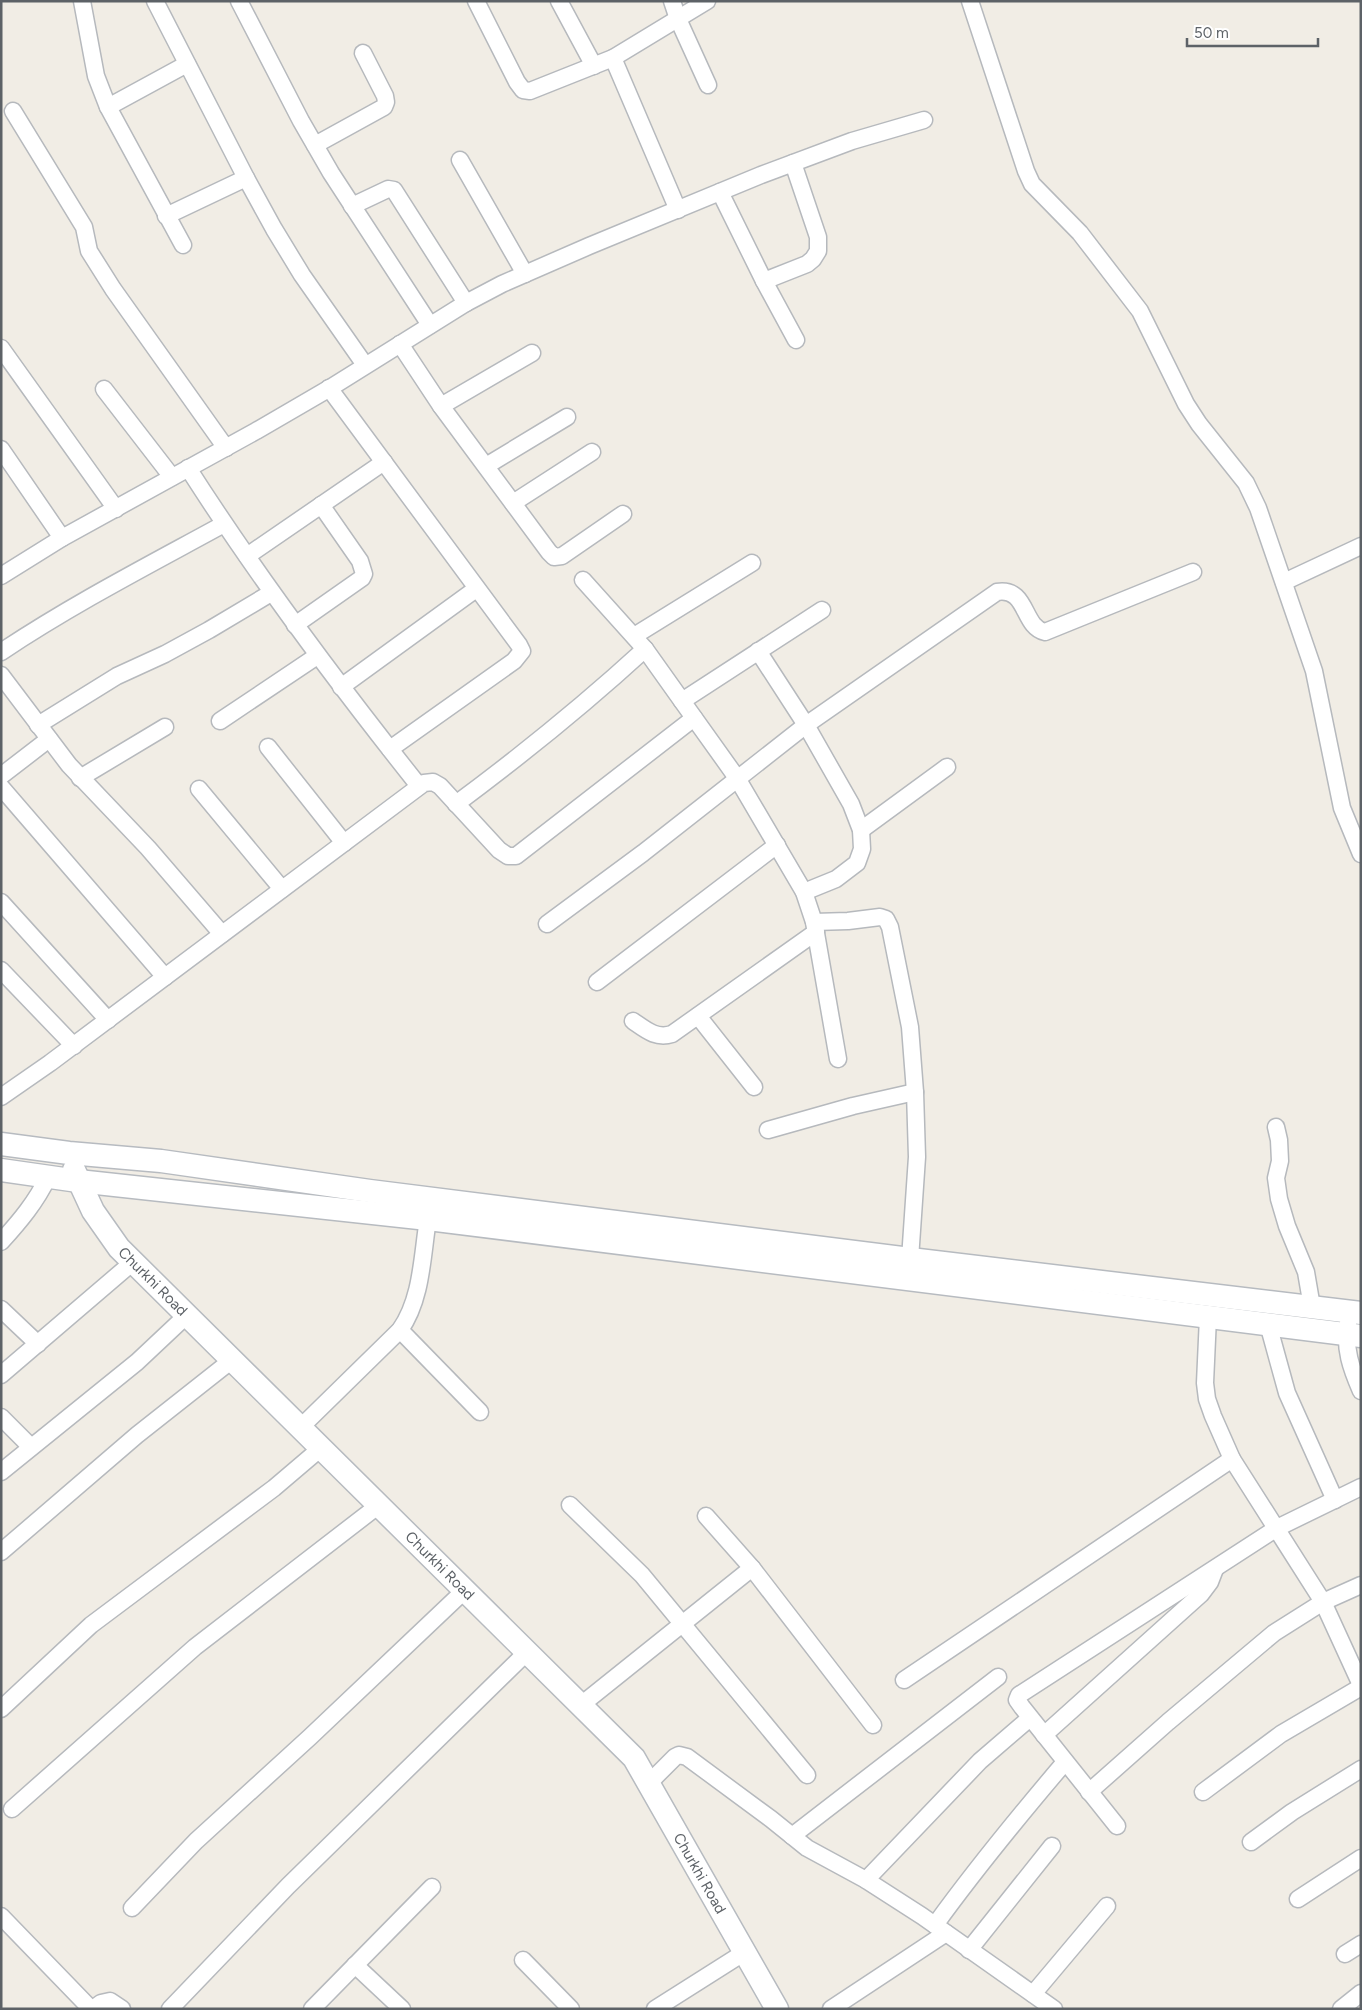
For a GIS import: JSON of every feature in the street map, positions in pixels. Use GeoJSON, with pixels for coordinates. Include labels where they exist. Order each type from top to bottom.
{"type":"FeatureCollection","features":[{"type":"Feature","properties":{"kind":"street"},"geometry":{"type":"LineString","coordinates":[[82,1],[96,76],[108,107],[183,245]]}},
{"type":"Feature","properties":{"kind":"street"},"geometry":{"type":"LineString","coordinates":[[155,1],[274,229],[302,275],[365,365]]}},
{"type":"Feature","properties":{"kind":"street"},"geometry":{"type":"LineString","coordinates":[[239,1],[315,145],[352,206],[430,325]]}},
{"type":"Feature","properties":{"kind":"street"},"geometry":{"type":"LineString","coordinates":[[476,1],[522,90],[530,91],[613,58],[708,1]]}},
{"type":"Feature","properties":{"kind":"street"},"geometry":{"type":"LineString","coordinates":[[559,1],[594,66]]}},
{"type":"Feature","properties":{"kind":"street"},"geometry":{"type":"LineString","coordinates":[[672,1],[678,19],[708,85]]}},
{"type":"Feature","properties":{"kind":"street"},"geometry":{"type":"LineString","coordinates":[[970,1],[1026,171],[1032,184],[1080,233],[1140,312],[1186,404],[1199,424],[1246,483],[1258,508],[1314,671],[1342,808],[1361,854]]}},
{"type":"Feature","properties":{"kind":"street"},"geometry":{"type":"LineString","coordinates":[[315,145],[384,107],[386,102],[385,96],[363,53]]}},
{"type":"Feature","properties":{"kind":"street"},"geometry":{"type":"LineString","coordinates":[[613,58],[678,210]]}},
{"type":"Feature","properties":{"kind":"street"},"geometry":{"type":"LineString","coordinates":[[108,107],[187,64]]}},
{"type":"Feature","properties":{"kind":"street"},"geometry":{"type":"LineString","coordinates":[[13,111],[84,227],[89,251],[113,289],[226,448]]}},
{"type":"Feature","properties":{"kind":"street"},"geometry":{"type":"LineString","coordinates":[[4,570],[226,448],[329,388],[466,303],[526,274],[792,163],[852,141],[924,120]]}},
{"type":"Feature","properties":{"kind":"street"},"geometry":{"type":"LineString","coordinates":[[460,160],[526,274]]}},
{"type":"Feature","properties":{"kind":"street"},"geometry":{"type":"LineString","coordinates":[[764,281],[807,264],[818,251],[818,237],[792,163]]}},
{"type":"Feature","properties":{"kind":"street"},"geometry":{"type":"LineString","coordinates":[[166,216],[246,178]]}},
{"type":"Feature","properties":{"kind":"street"},"geometry":{"type":"LineString","coordinates":[[352,206],[388,189],[394,190],[466,303]]}},
{"type":"Feature","properties":{"kind":"street"},"geometry":{"type":"LineString","coordinates":[[720,192],[764,281],[796,340]]}},
{"type":"Feature","properties":{"kind":"street"},"geometry":{"type":"LineString","coordinates":[[400,344],[441,406],[549,552],[554,556],[562,556],[623,514]]}},
{"type":"Feature","properties":{"kind":"street"},"geometry":{"type":"LineString","coordinates":[[1,348],[116,509]]}},
{"type":"Feature","properties":{"kind":"street"},"geometry":{"type":"LineString","coordinates":[[441,406],[532,353]]}},
{"type":"Feature","properties":{"kind":"street"},"geometry":{"type":"LineString","coordinates":[[329,388],[476,589],[519,644],[522,651],[519,656],[450,708],[390,749]]}},
{"type":"Feature","properties":{"kind":"street"},"geometry":{"type":"LineString","coordinates":[[104,389],[172,477]]}},
{"type":"Feature","properties":{"kind":"street"},"geometry":{"type":"LineString","coordinates":[[486,466],[568,417]]}},
{"type":"Feature","properties":{"kind":"street"},"geometry":{"type":"LineString","coordinates":[[1,448],[62,538]]}},
{"type":"Feature","properties":{"kind":"street"},"geometry":{"type":"LineString","coordinates":[[514,504],[592,452]]}},
{"type":"Feature","properties":{"kind":"street"},"geometry":{"type":"LineString","coordinates":[[246,556],[384,462]]}},
{"type":"Feature","properties":{"kind":"street"},"geometry":{"type":"LineString","coordinates":[[188,468],[271,593],[317,656],[419,786]]}},
{"type":"Feature","properties":{"kind":"street"},"geometry":{"type":"LineString","coordinates":[[295,625],[362,578],[364,574],[364,568],[360,561],[321,505]]}},
{"type":"Feature","properties":{"kind":"street"},"geometry":{"type":"LineString","coordinates":[[1,652],[40,626],[224,524]]}},
{"type":"Feature","properties":{"kind":"street"},"geometry":{"type":"LineString","coordinates":[[1284,582],[1361,546]]}},
{"type":"Feature","properties":{"kind":"street"},"geometry":{"type":"LineString","coordinates":[[634,636],[752,562]]}},
{"type":"Feature","properties":{"kind":"street"},"geometry":{"type":"LineString","coordinates":[[547,924],[643,853],[806,725],[997,592],[1005,591],[1013,594],[1039,631],[1045,632],[1193,572]]}},
{"type":"Feature","properties":{"kind":"street"},"geometry":{"type":"LineString","coordinates":[[583,580],[646,649],[737,778],[804,892],[815,927],[838,1059]]}},
{"type":"Feature","properties":{"kind":"street"},"geometry":{"type":"LineString","coordinates":[[341,687],[476,589]]}},
{"type":"Feature","properties":{"kind":"street"},"geometry":{"type":"LineString","coordinates":[[38,725],[117,676],[183,644],[271,593]]}},
{"type":"Feature","properties":{"kind":"street"},"geometry":{"type":"LineString","coordinates":[[682,700],[822,610]]}},
{"type":"Feature","properties":{"kind":"street"},"geometry":{"type":"LineString","coordinates":[[456,804],[510,764],[582,706],[646,649]]}},
{"type":"Feature","properties":{"kind":"street"},"geometry":{"type":"LineString","coordinates":[[758,651],[806,725],[851,804],[861,830],[862,849],[857,863],[836,879],[804,892]]}},
{"type":"Feature","properties":{"kind":"street"},"geometry":{"type":"LineString","coordinates":[[220,721],[317,656]]}},
{"type":"Feature","properties":{"kind":"street"},"geometry":{"type":"LineString","coordinates":[[1,675],[80,778],[148,848],[222,934]]}},
{"type":"Feature","properties":{"kind":"street"},"geometry":{"type":"LineString","coordinates":[[1,1097],[74,1046],[424,783],[433,782],[440,786],[499,850],[508,856],[516,856],[694,718]]}},
{"type":"Feature","properties":{"kind":"street"},"geometry":{"type":"LineString","coordinates":[[80,778],[165,727]]}},
{"type":"Feature","properties":{"kind":"street"},"geometry":{"type":"LineString","coordinates":[[1,776],[49,739]]}},
{"type":"Feature","properties":{"kind":"street"},"geometry":{"type":"LineString","coordinates":[[268,747],[344,842]]}},
{"type":"Feature","properties":{"kind":"street"},"geometry":{"type":"LineString","coordinates":[[861,830],[947,767]]}},
{"type":"Feature","properties":{"kind":"street"},"geometry":{"type":"LineString","coordinates":[[1,787],[165,977]]}},
{"type":"Feature","properties":{"kind":"street"},"geometry":{"type":"LineString","coordinates":[[199,789],[282,889]]}},
{"type":"Feature","properties":{"kind":"street"},"geometry":{"type":"LineString","coordinates":[[597,982],[777,845]]}},
{"type":"Feature","properties":{"kind":"street"},"geometry":{"type":"LineString","coordinates":[[1,902],[108,1020]]}},
{"type":"Feature","properties":{"kind":"street"},"geometry":{"type":"LineString","coordinates":[[633,1021],[654,1035],[663,1037],[672,1034],[815,927],[880,917],[886,919],[890,927],[910,1026],[915,1092],[917,1157],[910,1259]]}},
{"type":"Feature","properties":{"kind":"street"},"geometry":{"type":"LineString","coordinates":[[1,970],[74,1046]]}},
{"type":"Feature","properties":{"kind":"street"},"geometry":{"type":"LineString","coordinates":[[698,1016],[754,1087]]}},
{"type":"Feature","properties":{"kind":"street"},"geometry":{"type":"LineString","coordinates":[[768,1130],[853,1106],[915,1092]]}},
{"type":"Feature","properties":{"kind":"street"},"geometry":{"type":"LineString","coordinates":[[1276,1127],[1280,1161],[1276,1178],[1278,1199],[1306,1272],[1312,1307]]}},
{"type":"Feature","properties":{"kind":"street"},"geometry":{"type":"LineString","coordinates":[[1,1144],[69,1153],[160,1161],[370,1191],[910,1259],[1355,1312],[1354,1335],[1347,1350],[1350,1367],[1361,1391]]}},
{"type":"Feature","properties":{"kind":"street","name":"Churkhi Road"},"geometry":{"type":"LineString","coordinates":[[69,1153],[78,1181],[104,1229],[133,1262],[634,1758],[777,2009]]}},
{"type":"Feature","properties":{"kind":"street"},"geometry":{"type":"LineString","coordinates":[[1,1170],[78,1181],[428,1219],[1354,1335]]}},
{"type":"Feature","properties":{"kind":"street"},"geometry":{"type":"LineString","coordinates":[[1,1242],[28,1213],[48,1177]]}},
{"type":"Feature","properties":{"kind":"street"},"geometry":{"type":"LineString","coordinates":[[301,1427],[400,1330],[409,1318],[415,1300],[428,1219]]}},
{"type":"Feature","properties":{"kind":"street"},"geometry":{"type":"LineString","coordinates":[[1,1375],[133,1262]]}},
{"type":"Feature","properties":{"kind":"street"},"geometry":{"type":"LineString","coordinates":[[1,1309],[38,1344]]}},
{"type":"Feature","properties":{"kind":"street"},"geometry":{"type":"LineString","coordinates":[[1,1472],[137,1362],[187,1315]]}},
{"type":"Feature","properties":{"kind":"street"},"geometry":{"type":"LineString","coordinates":[[1203,1792],[1281,1734],[1361,1686],[1323,1602],[1232,1459],[1207,1399],[1205,1384],[1208,1317]]}},
{"type":"Feature","properties":{"kind":"street"},"geometry":{"type":"LineString","coordinates":[[1268,1324],[1288,1394],[1335,1500]]}},
{"type":"Feature","properties":{"kind":"street"},"geometry":{"type":"LineString","coordinates":[[400,1330],[480,1412]]}},
{"type":"Feature","properties":{"kind":"street"},"geometry":{"type":"LineString","coordinates":[[1,1552],[136,1435],[232,1360]]}},
{"type":"Feature","properties":{"kind":"street"},"geometry":{"type":"LineString","coordinates":[[1,1417],[31,1447]]}},
{"type":"Feature","properties":{"kind":"street"},"geometry":{"type":"LineString","coordinates":[[1,1709],[91,1625],[274,1488],[321,1448]]}},
{"type":"Feature","properties":{"kind":"street"},"geometry":{"type":"LineString","coordinates":[[904,1680],[1232,1459]]}},
{"type":"Feature","properties":{"kind":"street"},"geometry":{"type":"LineString","coordinates":[[1117,1826],[1030,1718],[1017,1700],[1020,1695],[1277,1528],[1361,1487]]}},
{"type":"Feature","properties":{"kind":"street"},"geometry":{"type":"LineString","coordinates":[[12,1809],[195,1646],[379,1505]]}},
{"type":"Feature","properties":{"kind":"street"},"geometry":{"type":"LineString","coordinates":[[570,1505],[636,1569],[807,1775]]}},
{"type":"Feature","properties":{"kind":"street"},"geometry":{"type":"LineString","coordinates":[[706,1516],[752,1568],[874,1725]]}},
{"type":"Feature","properties":{"kind":"street"},"geometry":{"type":"LineString","coordinates":[[1044,1734],[1201,1594],[1210,1582],[1216,1567]]}},
{"type":"Feature","properties":{"kind":"street"},"geometry":{"type":"LineString","coordinates":[[581,1705],[752,1568]]}},
{"type":"Feature","properties":{"kind":"street"},"geometry":{"type":"LineString","coordinates":[[1089,1792],[1241,1659],[1274,1633],[1323,1602],[1361,1585]]}},
{"type":"Feature","properties":{"kind":"street"},"geometry":{"type":"LineString","coordinates":[[132,1908],[196,1841],[310,1737],[465,1590]]}},
{"type":"Feature","properties":{"kind":"street"},"geometry":{"type":"LineString","coordinates":[[170,2009],[295,1880],[527,1652]]}},
{"type":"Feature","properties":{"kind":"street"},"geometry":{"type":"LineString","coordinates":[[792,1836],[998,1677]]}},
{"type":"Feature","properties":{"kind":"street"},"geometry":{"type":"LineString","coordinates":[[866,1880],[980,1761],[1030,1718]]}},
{"type":"Feature","properties":{"kind":"street"},"geometry":{"type":"LineString","coordinates":[[648,1784],[675,1757],[680,1755],[687,1758],[820,1856],[866,1880],[941,1929],[1054,2009]]}},
{"type":"Feature","properties":{"kind":"street"},"geometry":{"type":"LineString","coordinates":[[831,2009],[941,1929],[1004,1832],[1066,1762]]}},
{"type":"Feature","properties":{"kind":"street"},"geometry":{"type":"LineString","coordinates":[[1251,1842],[1292,1812],[1361,1769]]}},
{"type":"Feature","properties":{"kind":"street"},"geometry":{"type":"LineString","coordinates":[[969,1950],[1052,1846]]}},
{"type":"Feature","properties":{"kind":"street"},"geometry":{"type":"LineString","coordinates":[[1298,1899],[1361,1858]]}},
{"type":"Feature","properties":{"kind":"street"},"geometry":{"type":"LineString","coordinates":[[312,2009],[432,1887]]}},
{"type":"Feature","properties":{"kind":"street"},"geometry":{"type":"LineString","coordinates":[[1033,1994],[1106,1906]]}},
{"type":"Feature","properties":{"kind":"street"},"geometry":{"type":"LineString","coordinates":[[1,1916],[92,2009],[110,2001],[122,2009]]}},
{"type":"Feature","properties":{"kind":"street"},"geometry":{"type":"LineString","coordinates":[[1346,1954],[1361,1944]]}},
{"type":"Feature","properties":{"kind":"street"},"geometry":{"type":"LineString","coordinates":[[654,2009],[744,1952]]}},
{"type":"Feature","properties":{"kind":"street"},"geometry":{"type":"LineString","coordinates":[[523,1960],[571,2009]]}},
{"type":"Feature","properties":{"kind":"street"},"geometry":{"type":"LineString","coordinates":[[355,1965],[402,2009]]}},
{"type":"Feature","properties":{"kind":"street"},"geometry":{"type":"LineString","coordinates":[[1341,2009],[1361,1994]]}}]}
